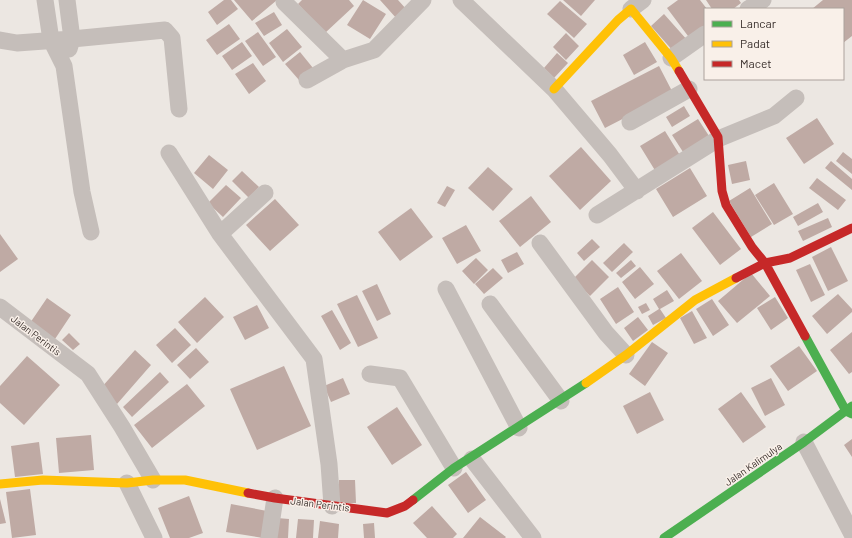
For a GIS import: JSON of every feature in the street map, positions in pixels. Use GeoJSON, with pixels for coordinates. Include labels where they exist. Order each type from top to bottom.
{"type":"FeatureCollection","features":[{"type":"Feature","properties":{"kind":"street"},"geometry":{"type":"LineString","coordinates":[[45,0],[51,40],[64,66],[75,147],[90,232]]}},
{"type":"Feature","properties":{"kind":"street"},"geometry":{"type":"LineString","coordinates":[[64,66],[72,39],[67,0]]}},
{"type":"Feature","properties":{"kind":"street"},"geometry":{"type":"LineString","coordinates":[[306,80],[343,60],[374,50],[423,0]]}},
{"type":"Feature","properties":{"kind":"street"},"geometry":{"type":"LineString","coordinates":[[461,0],[554,89],[637,191]]}},
{"type":"Feature","properties":{"kind":"street"},"geometry":{"type":"LineString","coordinates":[[750,8],[763,0]]}},
{"type":"Feature","properties":{"kind":"street"},"geometry":{"type":"LineString","coordinates":[[284,2],[343,60]]}},
{"type":"Feature","properties":{"kind":"street"},"geometry":{"type":"LineString","coordinates":[[554,89],[618,20],[637,5],[671,58],[718,139],[722,191],[726,205],[752,247],[765,264],[850,410]]}},
{"type":"Feature","properties":{"kind":"street"},"geometry":{"type":"LineString","coordinates":[[0,40],[17,43],[165,30],[172,38],[179,109]]}},
{"type":"Feature","properties":{"kind":"street"},"geometry":{"type":"LineString","coordinates":[[671,58],[704,35]]}},
{"type":"Feature","properties":{"kind":"street"},"geometry":{"type":"LineString","coordinates":[[630,122],[689,89]]}},
{"type":"Feature","properties":{"kind":"street"},"geometry":{"type":"LineString","coordinates":[[597,215],[718,139],[774,116],[796,98]]}},
{"type":"Feature","properties":{"kind":"street"},"geometry":{"type":"LineString","coordinates":[[169,153],[220,234],[314,359],[330,464],[332,506]]}},
{"type":"Feature","properties":{"kind":"street"},"geometry":{"type":"LineString","coordinates":[[220,234],[265,193]]}},
{"type":"Feature","properties":{"kind":"street","name":"Jalan Perintis"},"geometry":{"type":"LineString","coordinates":[[0,484],[42,480],[127,483],[153,480],[185,480],[275,498],[332,506],[388,513],[399,510],[454,468],[561,401],[626,356],[695,300],[765,264],[790,258],[852,228]]}},
{"type":"Feature","properties":{"kind":"street"},"geometry":{"type":"LineString","coordinates":[[540,243],[606,333],[626,356]]}},
{"type":"Feature","properties":{"kind":"street"},"geometry":{"type":"LineString","coordinates":[[446,289],[519,428]]}},
{"type":"Feature","properties":{"kind":"street"},"geometry":{"type":"LineString","coordinates":[[490,304],[561,401]]}},
{"type":"Feature","properties":{"kind":"street","name":"Jalan Perintis"},"geometry":{"type":"LineString","coordinates":[[0,307],[88,374],[122,427],[153,480]]}},
{"type":"Feature","properties":{"kind":"street"},"geometry":{"type":"LineString","coordinates":[[370,374],[400,378],[454,468]]}},
{"type":"Feature","properties":{"kind":"street","name":"Jalan Kalimulya"},"geometry":{"type":"LineString","coordinates":[[664,538],[850,410]]}},
{"type":"Feature","properties":{"kind":"street"},"geometry":{"type":"LineString","coordinates":[[804,442],[852,534]]}},
{"type":"Feature","properties":{"kind":"street"},"geometry":{"type":"LineString","coordinates":[[472,458],[533,538]]}},
{"type":"Feature","properties":{"kind":"street"},"geometry":{"type":"LineString","coordinates":[[127,483],[154,538]]}},
{"type":"Feature","properties":{"kind":"street"},"geometry":{"type":"LineString","coordinates":[[269,538],[275,498]]}},
{"type":"Feature","properties":{"kind":"building"},"geometry":{"type":"Polygon","coordinates":[[[224,0],[231,0],[238,9],[217,25],[208,12],[224,0]]]}},
{"type":"Feature","properties":{"kind":"building"},"geometry":{"type":"Polygon","coordinates":[[[234,0],[277,0],[252,21],[234,0]]]}},
{"type":"Feature","properties":{"kind":"building"},"geometry":{"type":"Polygon","coordinates":[[[302,0],[349,0],[354,6],[325,33],[298,4],[302,0]]]}},
{"type":"Feature","properties":{"kind":"building"},"geometry":{"type":"Polygon","coordinates":[[[363,0],[386,14],[370,39],[347,25],[363,0]]]}},
{"type":"Feature","properties":{"kind":"building"},"geometry":{"type":"Polygon","coordinates":[[[380,0],[398,0],[407,10],[397,19],[380,0]]]}},
{"type":"Feature","properties":{"kind":"building"},"geometry":{"type":"Polygon","coordinates":[[[563,0],[595,0],[581,16],[563,0]]]}},
{"type":"Feature","properties":{"kind":"building"},"geometry":{"type":"Polygon","coordinates":[[[678,0],[700,0],[706,8],[704,8],[704,31],[691,40],[667,8],[678,0]]]}},
{"type":"Feature","properties":{"kind":"building"},"geometry":{"type":"Polygon","coordinates":[[[706,0],[739,0],[741,3],[734,8],[711,8],[706,0]]]}},
{"type":"Feature","properties":{"kind":"building"},"geometry":{"type":"Polygon","coordinates":[[[823,0],[852,0],[852,36],[844,42],[844,8],[813,8],[823,0]]]}},
{"type":"Feature","properties":{"kind":"building"},"geometry":{"type":"Polygon","coordinates":[[[560,1],[587,24],[574,38],[547,14],[560,1]]]}},
{"type":"Feature","properties":{"kind":"building"},"geometry":{"type":"Polygon","coordinates":[[[274,12],[282,25],[264,36],[255,23],[274,12]]]}},
{"type":"Feature","properties":{"kind":"building"},"geometry":{"type":"Polygon","coordinates":[[[664,14],[688,41],[674,52],[651,26],[664,14]]]}},
{"type":"Feature","properties":{"kind":"building"},"geometry":{"type":"Polygon","coordinates":[[[229,24],[240,39],[217,55],[206,40],[229,24]]]}},
{"type":"Feature","properties":{"kind":"building"},"geometry":{"type":"Polygon","coordinates":[[[287,29],[302,47],[283,62],[269,43],[287,29]]]}},
{"type":"Feature","properties":{"kind":"building"},"geometry":{"type":"Polygon","coordinates":[[[258,32],[276,57],[263,66],[245,41],[258,32]]]}},
{"type":"Feature","properties":{"kind":"building"},"geometry":{"type":"Polygon","coordinates":[[[566,33],[579,46],[566,60],[553,47],[566,33]]]}},
{"type":"Feature","properties":{"kind":"building"},"geometry":{"type":"Polygon","coordinates":[[[242,42],[252,56],[232,70],[222,56],[242,42]]]}},
{"type":"Feature","properties":{"kind":"building"},"geometry":{"type":"Polygon","coordinates":[[[645,42],[657,62],[634,75],[623,55],[645,42]]]}},
{"type":"Feature","properties":{"kind":"building"},"geometry":{"type":"Polygon","coordinates":[[[300,52],[313,68],[299,80],[285,64],[300,52]]]}},
{"type":"Feature","properties":{"kind":"building"},"geometry":{"type":"Polygon","coordinates":[[[557,53],[568,63],[554,78],[544,68],[557,53]]]}},
{"type":"Feature","properties":{"kind":"building"},"geometry":{"type":"Polygon","coordinates":[[[253,63],[266,81],[249,94],[235,74],[253,63]]]}},
{"type":"Feature","properties":{"kind":"building"},"geometry":{"type":"Polygon","coordinates":[[[659,66],[673,93],[605,128],[591,101],[659,66]]]}},
{"type":"Feature","properties":{"kind":"building"},"geometry":{"type":"Polygon","coordinates":[[[684,106],[690,116],[672,127],[666,117],[684,106]]]}},
{"type":"Feature","properties":{"kind":"building"},"geometry":{"type":"Polygon","coordinates":[[[817,118],[834,144],[804,164],[786,138],[817,118]]]}},
{"type":"Feature","properties":{"kind":"building"},"geometry":{"type":"Polygon","coordinates":[[[698,119],[711,139],[685,155],[672,135],[698,119]]]}},
{"type":"Feature","properties":{"kind":"building"},"geometry":{"type":"Polygon","coordinates":[[[665,131],[681,157],[656,172],[640,146],[665,131]]]}},
{"type":"Feature","properties":{"kind":"building"},"geometry":{"type":"Polygon","coordinates":[[[581,147],[611,181],[580,210],[549,176],[581,147]]]}},
{"type":"Feature","properties":{"kind":"building"},"geometry":{"type":"Polygon","coordinates":[[[843,152],[852,159],[852,174],[836,161],[843,152]]]}},
{"type":"Feature","properties":{"kind":"building"},"geometry":{"type":"Polygon","coordinates":[[[209,155],[228,170],[213,189],[194,173],[209,155]]]}},
{"type":"Feature","properties":{"kind":"building"},"geometry":{"type":"Polygon","coordinates":[[[746,161],[750,180],[732,184],[728,165],[746,161]]]}},
{"type":"Feature","properties":{"kind":"building"},"geometry":{"type":"Polygon","coordinates":[[[831,161],[852,179],[852,190],[825,168],[831,161]]]}},
{"type":"Feature","properties":{"kind":"building"},"geometry":{"type":"Polygon","coordinates":[[[488,167],[513,189],[493,211],[468,188],[488,167]]]}},
{"type":"Feature","properties":{"kind":"building"},"geometry":{"type":"Polygon","coordinates":[[[690,168],[707,196],[673,217],[656,189],[690,168]]]}},
{"type":"Feature","properties":{"kind":"building"},"geometry":{"type":"Polygon","coordinates":[[[242,171],[259,187],[249,198],[232,181],[242,171]]]}},
{"type":"Feature","properties":{"kind":"building"},"geometry":{"type":"Polygon","coordinates":[[[817,178],[846,200],[838,210],[809,188],[817,178]]]}},
{"type":"Feature","properties":{"kind":"building"},"geometry":{"type":"Polygon","coordinates":[[[774,183],[793,214],[774,225],[755,195],[774,183]]]}},
{"type":"Feature","properties":{"kind":"building"},"geometry":{"type":"Polygon","coordinates":[[[226,185],[241,198],[223,217],[208,203],[226,185]]]}},
{"type":"Feature","properties":{"kind":"building"},"geometry":{"type":"Polygon","coordinates":[[[447,186],[455,190],[445,207],[437,203],[447,186]]]}},
{"type":"Feature","properties":{"kind":"building"},"geometry":{"type":"Polygon","coordinates":[[[750,188],[772,224],[751,237],[729,201],[750,188]]]}},
{"type":"Feature","properties":{"kind":"building"},"geometry":{"type":"Polygon","coordinates":[[[531,196],[551,222],[520,247],[499,221],[531,196]]]}},
{"type":"Feature","properties":{"kind":"building"},"geometry":{"type":"Polygon","coordinates":[[[275,199],[299,225],[270,251],[246,225],[275,199]]]}},
{"type":"Feature","properties":{"kind":"building"},"geometry":{"type":"Polygon","coordinates":[[[818,203],[823,212],[798,226],[793,217],[818,203]]]}},
{"type":"Feature","properties":{"kind":"building"},"geometry":{"type":"Polygon","coordinates":[[[411,208],[433,237],[400,261],[378,232],[411,208]]]}},
{"type":"Feature","properties":{"kind":"building"},"geometry":{"type":"Polygon","coordinates":[[[713,212],[741,249],[720,265],[692,228],[713,212]]]}},
{"type":"Feature","properties":{"kind":"building"},"geometry":{"type":"Polygon","coordinates":[[[828,218],[832,227],[803,241],[798,231],[828,218]]]}},
{"type":"Feature","properties":{"kind":"building"},"geometry":{"type":"Polygon","coordinates":[[[466,225],[481,251],[457,264],[442,238],[466,225]]]}},
{"type":"Feature","properties":{"kind":"building"},"geometry":{"type":"Polygon","coordinates":[[[0,234],[18,259],[0,272],[0,234]]]}},
{"type":"Feature","properties":{"kind":"building"},"geometry":{"type":"Polygon","coordinates":[[[592,239],[600,247],[584,261],[577,253],[592,239]]]}},
{"type":"Feature","properties":{"kind":"building"},"geometry":{"type":"Polygon","coordinates":[[[624,243],[633,252],[612,272],[603,263],[624,243]]]}},
{"type":"Feature","properties":{"kind":"building"},"geometry":{"type":"Polygon","coordinates":[[[831,247],[848,281],[828,291],[812,257],[831,247]]]}},
{"type":"Feature","properties":{"kind":"building"},"geometry":{"type":"Polygon","coordinates":[[[517,252],[524,264],[508,273],[501,260],[517,252]]]}},
{"type":"Feature","properties":{"kind":"building"},"geometry":{"type":"Polygon","coordinates":[[[681,253],[702,281],[679,299],[657,271],[681,253]]]}},
{"type":"Feature","properties":{"kind":"building"},"geometry":{"type":"Polygon","coordinates":[[[476,258],[488,270],[474,284],[462,271],[476,258]]]}},
{"type":"Feature","properties":{"kind":"building"},"geometry":{"type":"Polygon","coordinates":[[[592,260],[609,277],[590,296],[573,279],[592,260]]]}},
{"type":"Feature","properties":{"kind":"building"},"geometry":{"type":"Polygon","coordinates":[[[631,260],[636,266],[621,278],[616,273],[631,260]]]}},
{"type":"Feature","properties":{"kind":"building"},"geometry":{"type":"Polygon","coordinates":[[[810,264],[825,295],[811,302],[796,270],[810,264]]]}},
{"type":"Feature","properties":{"kind":"building"},"geometry":{"type":"Polygon","coordinates":[[[640,267],[654,284],[635,299],[622,282],[640,267]]]}},
{"type":"Feature","properties":{"kind":"building"},"geometry":{"type":"Polygon","coordinates":[[[493,268],[503,278],[484,294],[475,284],[493,268]]]}},
{"type":"Feature","properties":{"kind":"building"},"geometry":{"type":"Polygon","coordinates":[[[751,273],[770,296],[737,323],[718,301],[751,273]]]}},
{"type":"Feature","properties":{"kind":"building"},"geometry":{"type":"Polygon","coordinates":[[[377,284],[391,314],[377,321],[362,291],[377,284]]]}},
{"type":"Feature","properties":{"kind":"building"},"geometry":{"type":"Polygon","coordinates":[[[618,287],[634,312],[616,324],[600,299],[618,287]]]}},
{"type":"Feature","properties":{"kind":"building"},"geometry":{"type":"Polygon","coordinates":[[[667,290],[674,301],[660,309],[666,318],[653,325],[648,316],[659,309],[653,299],[667,290]]]}},
{"type":"Feature","properties":{"kind":"building"},"geometry":{"type":"Polygon","coordinates":[[[838,294],[852,309],[852,312],[827,334],[812,316],[838,294]]]}},
{"type":"Feature","properties":{"kind":"building"},"geometry":{"type":"Polygon","coordinates":[[[357,295],[378,338],[358,347],[337,304],[357,295]]]}},
{"type":"Feature","properties":{"kind":"building"},"geometry":{"type":"Polygon","coordinates":[[[205,297],[224,317],[197,343],[178,322],[205,297]]]}},
{"type":"Feature","properties":{"kind":"building"},"geometry":{"type":"Polygon","coordinates":[[[775,297],[788,318],[771,330],[757,308],[775,297]]]}},
{"type":"Feature","properties":{"kind":"building"},"geometry":{"type":"Polygon","coordinates":[[[47,298],[71,315],[55,339],[30,323],[47,298]]]}},
{"type":"Feature","properties":{"kind":"building"},"geometry":{"type":"Polygon","coordinates":[[[712,299],[729,325],[713,336],[696,309],[712,299]]]}},
{"type":"Feature","properties":{"kind":"building"},"geometry":{"type":"Polygon","coordinates":[[[646,303],[650,310],[642,314],[638,307],[646,303]]]}},
{"type":"Feature","properties":{"kind":"building"},"geometry":{"type":"Polygon","coordinates":[[[257,305],[269,328],[245,340],[233,317],[257,305]]]}},
{"type":"Feature","properties":{"kind":"building"},"geometry":{"type":"Polygon","coordinates":[[[332,310],[351,343],[340,350],[321,316],[332,310]]]}},
{"type":"Feature","properties":{"kind":"building"},"geometry":{"type":"Polygon","coordinates":[[[692,311],[707,338],[694,344],[680,318],[692,311]]]}},
{"type":"Feature","properties":{"kind":"building"},"geometry":{"type":"Polygon","coordinates":[[[638,317],[648,330],[633,341],[624,328],[638,317]]]}},
{"type":"Feature","properties":{"kind":"building"},"geometry":{"type":"Polygon","coordinates":[[[175,328],[191,345],[172,363],[156,345],[175,328]]]}},
{"type":"Feature","properties":{"kind":"building"},"geometry":{"type":"Polygon","coordinates":[[[852,332],[852,372],[849,374],[830,350],[852,332]]]}},
{"type":"Feature","properties":{"kind":"building"},"geometry":{"type":"Polygon","coordinates":[[[69,333],[80,344],[73,350],[62,340],[69,333]]]}},
{"type":"Feature","properties":{"kind":"building"},"geometry":{"type":"Polygon","coordinates":[[[652,342],[668,353],[645,386],[629,374],[652,342]]]}},
{"type":"Feature","properties":{"kind":"building"},"geometry":{"type":"Polygon","coordinates":[[[799,346],[817,371],[788,391],[770,366],[799,346]]]}},
{"type":"Feature","properties":{"kind":"building"},"geometry":{"type":"Polygon","coordinates":[[[196,348],[209,362],[190,379],[177,365],[196,348]]]}},
{"type":"Feature","properties":{"kind":"building"},"geometry":{"type":"Polygon","coordinates":[[[135,350],[151,365],[117,404],[100,389],[135,350]]]}},
{"type":"Feature","properties":{"kind":"building"},"geometry":{"type":"Polygon","coordinates":[[[27,356],[60,385],[24,425],[0,403],[0,386],[27,356]]]}},
{"type":"Feature","properties":{"kind":"building"},"geometry":{"type":"Polygon","coordinates":[[[284,366],[311,426],[257,450],[230,389],[284,366]]]}},
{"type":"Feature","properties":{"kind":"building"},"geometry":{"type":"Polygon","coordinates":[[[160,372],[169,382],[132,417],[123,407],[160,372]]]}},
{"type":"Feature","properties":{"kind":"building"},"geometry":{"type":"Polygon","coordinates":[[[343,378],[350,394],[331,402],[324,386],[343,378]]]}},
{"type":"Feature","properties":{"kind":"building"},"geometry":{"type":"Polygon","coordinates":[[[771,378],[785,405],[765,416],[751,388],[771,378]]]}},
{"type":"Feature","properties":{"kind":"building"},"geometry":{"type":"Polygon","coordinates":[[[187,384],[205,406],[152,448],[134,425],[187,384]]]}},
{"type":"Feature","properties":{"kind":"building"},"geometry":{"type":"Polygon","coordinates":[[[650,392],[664,420],[637,434],[623,406],[650,392]]]}},
{"type":"Feature","properties":{"kind":"building"},"geometry":{"type":"Polygon","coordinates":[[[741,392],[766,427],[743,443],[718,409],[741,392]]]}},
{"type":"Feature","properties":{"kind":"building"},"geometry":{"type":"Polygon","coordinates":[[[397,407],[422,445],[392,465],[367,427],[397,407]]]}},
{"type":"Feature","properties":{"kind":"building"},"geometry":{"type":"Polygon","coordinates":[[[91,435],[94,470],[59,473],[56,438],[91,435]]]}},
{"type":"Feature","properties":{"kind":"building"},"geometry":{"type":"Polygon","coordinates":[[[852,439],[852,457],[844,445],[852,439]]]}},
{"type":"Feature","properties":{"kind":"building"},"geometry":{"type":"Polygon","coordinates":[[[39,442],[43,474],[15,477],[11,446],[39,442]]]}},
{"type":"Feature","properties":{"kind":"building"},"geometry":{"type":"Polygon","coordinates":[[[466,472],[486,500],[468,513],[448,485],[466,472]]]}},
{"type":"Feature","properties":{"kind":"building"},"geometry":{"type":"Polygon","coordinates":[[[339,480],[355,480],[356,503],[339,503],[339,480]]]}},
{"type":"Feature","properties":{"kind":"building"},"geometry":{"type":"Polygon","coordinates":[[[30,489],[36,535],[12,538],[6,492],[30,489]]]}},
{"type":"Feature","properties":{"kind":"building"},"geometry":{"type":"Polygon","coordinates":[[[189,496],[203,533],[189,538],[170,538],[158,508],[189,496]]]}},
{"type":"Feature","properties":{"kind":"building"},"geometry":{"type":"Polygon","coordinates":[[[0,499],[6,523],[0,524],[0,499]]]}},
{"type":"Feature","properties":{"kind":"building"},"geometry":{"type":"Polygon","coordinates":[[[231,504],[267,511],[263,538],[226,532],[231,504]]]}},
{"type":"Feature","properties":{"kind":"building"},"geometry":{"type":"Polygon","coordinates":[[[432,506],[457,534],[453,538],[427,538],[413,523],[432,506]]]}},
{"type":"Feature","properties":{"kind":"building"},"geometry":{"type":"Polygon","coordinates":[[[480,517],[506,537],[463,538],[480,517]]]}},
{"type":"Feature","properties":{"kind":"building"},"geometry":{"type":"Polygon","coordinates":[[[277,518],[289,519],[288,538],[275,538],[277,518]]]}},
{"type":"Feature","properties":{"kind":"building"},"geometry":{"type":"Polygon","coordinates":[[[298,519],[314,520],[313,538],[296,538],[298,519]]]}},
{"type":"Feature","properties":{"kind":"building"},"geometry":{"type":"Polygon","coordinates":[[[320,521],[339,524],[338,538],[318,538],[320,521]]]}},
{"type":"Feature","properties":{"kind":"building"},"geometry":{"type":"Polygon","coordinates":[[[374,523],[375,538],[364,538],[363,524],[374,523]]]}},
{"type":"Feature","properties":{"kind":"traffic: fast"},"geometry":{"type":"LineString","coordinates":[[805,336],[846,411],[852,414]]}},
{"type":"Feature","properties":{"kind":"traffic: fast"},"geometry":{"type":"LineString","coordinates":[[413,500],[454,468],[586,383]]}},
{"type":"Feature","properties":{"kind":"traffic: fast"},"geometry":{"type":"LineString","coordinates":[[664,538],[804,442],[852,406]]}},
{"type":"Feature","properties":{"kind":"traffic: slow"},"geometry":{"type":"LineString","coordinates":[[554,89],[618,20],[631,9],[671,58],[679,71]]}},
{"type":"Feature","properties":{"kind":"traffic: slow"},"geometry":{"type":"LineString","coordinates":[[586,383],[626,355],[695,300],[736,278]]}},
{"type":"Feature","properties":{"kind":"traffic: slow"},"geometry":{"type":"LineString","coordinates":[[0,484],[43,480],[127,483],[153,480],[185,480],[248,493]]}},
{"type":"Feature","properties":{"kind":"traffic: jam"},"geometry":{"type":"LineString","coordinates":[[679,71],[718,137],[722,191],[726,205],[752,247],[765,263],[805,336]]}},
{"type":"Feature","properties":{"kind":"traffic: jam"},"geometry":{"type":"LineString","coordinates":[[736,278],[765,263],[790,258],[852,228]]}},
{"type":"Feature","properties":{"kind":"traffic: jam"},"geometry":{"type":"LineString","coordinates":[[248,493],[387,513],[405,506],[413,500]]}}]}
